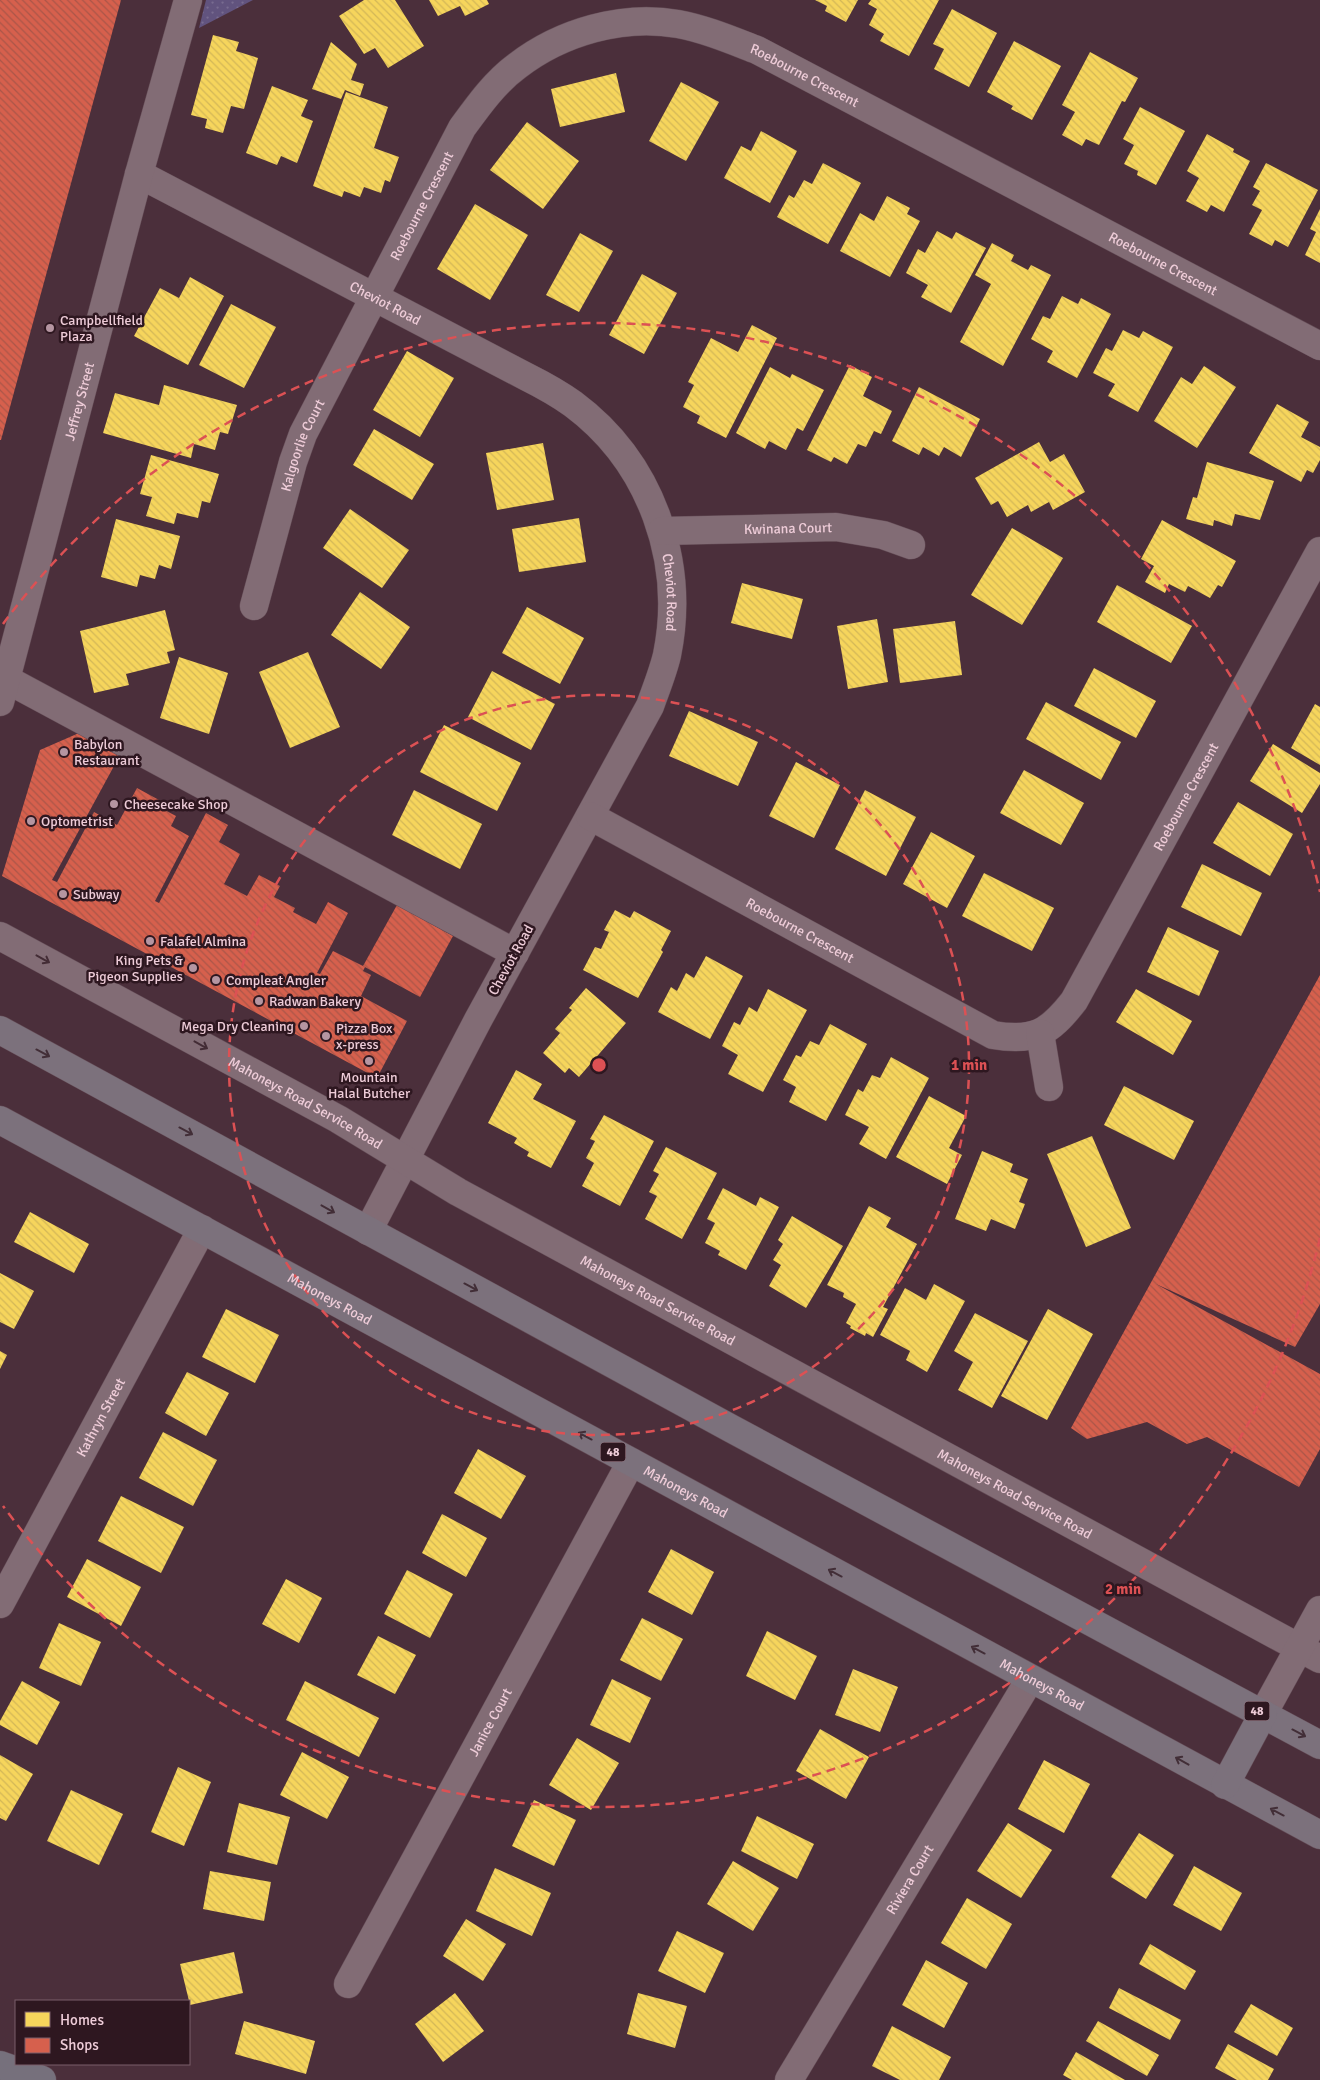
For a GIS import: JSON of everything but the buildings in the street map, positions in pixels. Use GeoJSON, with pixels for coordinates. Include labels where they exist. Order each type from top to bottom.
{"type":"FeatureCollection","features":[{"type":"Feature","properties":{"kind":"highway"},"geometry":{"type":"LineString","coordinates":[[0,2065],[42,2080]]}},
{"type":"Feature","properties":{"kind":"main road","name":"48"},"geometry":{"type":"LineString","coordinates":[[0,1030],[1320,1745]]}},
{"type":"Feature","properties":{"kind":"main road","name":"Mahoneys Road"},"geometry":{"type":"LineString","coordinates":[[0,1120],[1225,1785],[1320,1834]]}},
{"type":"Feature","properties":{"kind":"main road"},"geometry":{"type":"LineString","coordinates":[[1225,1785],[1263,1714]]}},
{"type":"Feature","properties":{"kind":"street","name":"Jeffrey Street"},"geometry":{"type":"LineString","coordinates":[[3,690],[139,174],[186,7]]}},
{"type":"Feature","properties":{"kind":"street","name":"Roebourne Crescent"},"geometry":{"type":"LineString","coordinates":[[375,297],[462,128],[479,104],[496,86],[516,66],[545,47],[573,35],[605,26],[641,21],[677,23],[716,33],[757,50],[1320,346]]}},
{"type":"Feature","properties":{"kind":"street","name":"Cheviot Road"},"geometry":{"type":"LineString","coordinates":[[139,174],[527,377],[574,405],[618,447],[636,473],[651,502],[668,554],[673,604],[666,656],[650,706],[515,953],[368,1231]]}},
{"type":"Feature","properties":{"kind":"street","name":"Kalgoorlie Court"},"geometry":{"type":"LineString","coordinates":[[254,606],[300,440],[375,297]]}},
{"type":"Feature","properties":{"kind":"street","name":"Kwinana Court"},"geometry":{"type":"LineString","coordinates":[[662,531],[836,527],[883,534],[911,545]]}},
{"type":"Feature","properties":{"kind":"street","name":"Roebourne Crescent"},"geometry":{"type":"LineString","coordinates":[[590,816],[993,1035],[1011,1038],[1040,1033],[1058,1020],[1074,1000],[1320,551]]}},
{"type":"Feature","properties":{"kind":"street"},"geometry":{"type":"LineString","coordinates":[[3,690],[515,953]]}},
{"type":"Feature","properties":{"kind":"street","name":"Mahoneys Road Service Road"},"geometry":{"type":"LineString","coordinates":[[0,936],[338,1119],[458,1192],[1310,1653]]}},
{"type":"Feature","properties":{"kind":"street"},"geometry":{"type":"LineString","coordinates":[[1040,1033],[1049,1087]]}},
{"type":"Feature","properties":{"kind":"street","name":"Kathryn Street"},"geometry":{"type":"LineString","coordinates":[[0,1604],[202,1229]]}},
{"type":"Feature","properties":{"kind":"street","name":"Janice Court"},"geometry":{"type":"LineString","coordinates":[[348,1984],[631,1462]]}},
{"type":"Feature","properties":{"kind":"street"},"geometry":{"type":"LineString","coordinates":[[1263,1714],[1310,1653],[1320,1610]]}},
{"type":"Feature","properties":{"kind":"street","name":"Riviera Court"},"geometry":{"type":"LineString","coordinates":[[789,2080],[1030,1678]]}},
{"type":"Feature","properties":{"kind":"shaded area"},"geometry":{"type":"Polygon","coordinates":[[[206,0],[253,0],[199,28],[206,0]]]}},
{"type":"Feature","properties":{"kind":"place","name":"Campbellfield Plaza"},"geometry":{"type":"Point","coordinates":[50,328]}},
{"type":"Feature","properties":{"kind":"place","name":"Babylon Restaurant"},"geometry":{"type":"Point","coordinates":[64,752]}},
{"type":"Feature","properties":{"kind":"place","name":"Cheesecake Shop"},"geometry":{"type":"Point","coordinates":[114,804]}},
{"type":"Feature","properties":{"kind":"place","name":"Optometrist"},"geometry":{"type":"Point","coordinates":[31,821]}},
{"type":"Feature","properties":{"kind":"place","name":"Subway"},"geometry":{"type":"Point","coordinates":[63,894]}},
{"type":"Feature","properties":{"kind":"place","name":"Falafel Almina"},"geometry":{"type":"Point","coordinates":[150,941]}},
{"type":"Feature","properties":{"kind":"place","name":"King Pets & Pigeon Supplies"},"geometry":{"type":"Point","coordinates":[193,968]}},
{"type":"Feature","properties":{"kind":"place","name":"Compleat Angler"},"geometry":{"type":"Point","coordinates":[216,980]}},
{"type":"Feature","properties":{"kind":"place","name":"Radwan Bakery"},"geometry":{"type":"Point","coordinates":[259,1001]}},
{"type":"Feature","properties":{"kind":"place","name":"Mega Dry Cleaning"},"geometry":{"type":"Point","coordinates":[304,1026]}},
{"type":"Feature","properties":{"kind":"place","name":"Pizza Box x-press"},"geometry":{"type":"Point","coordinates":[326,1036]}},
{"type":"Feature","properties":{"kind":"place","name":"Mountain Halal Butcher"},"geometry":{"type":"Point","coordinates":[369,1061]}}]}
